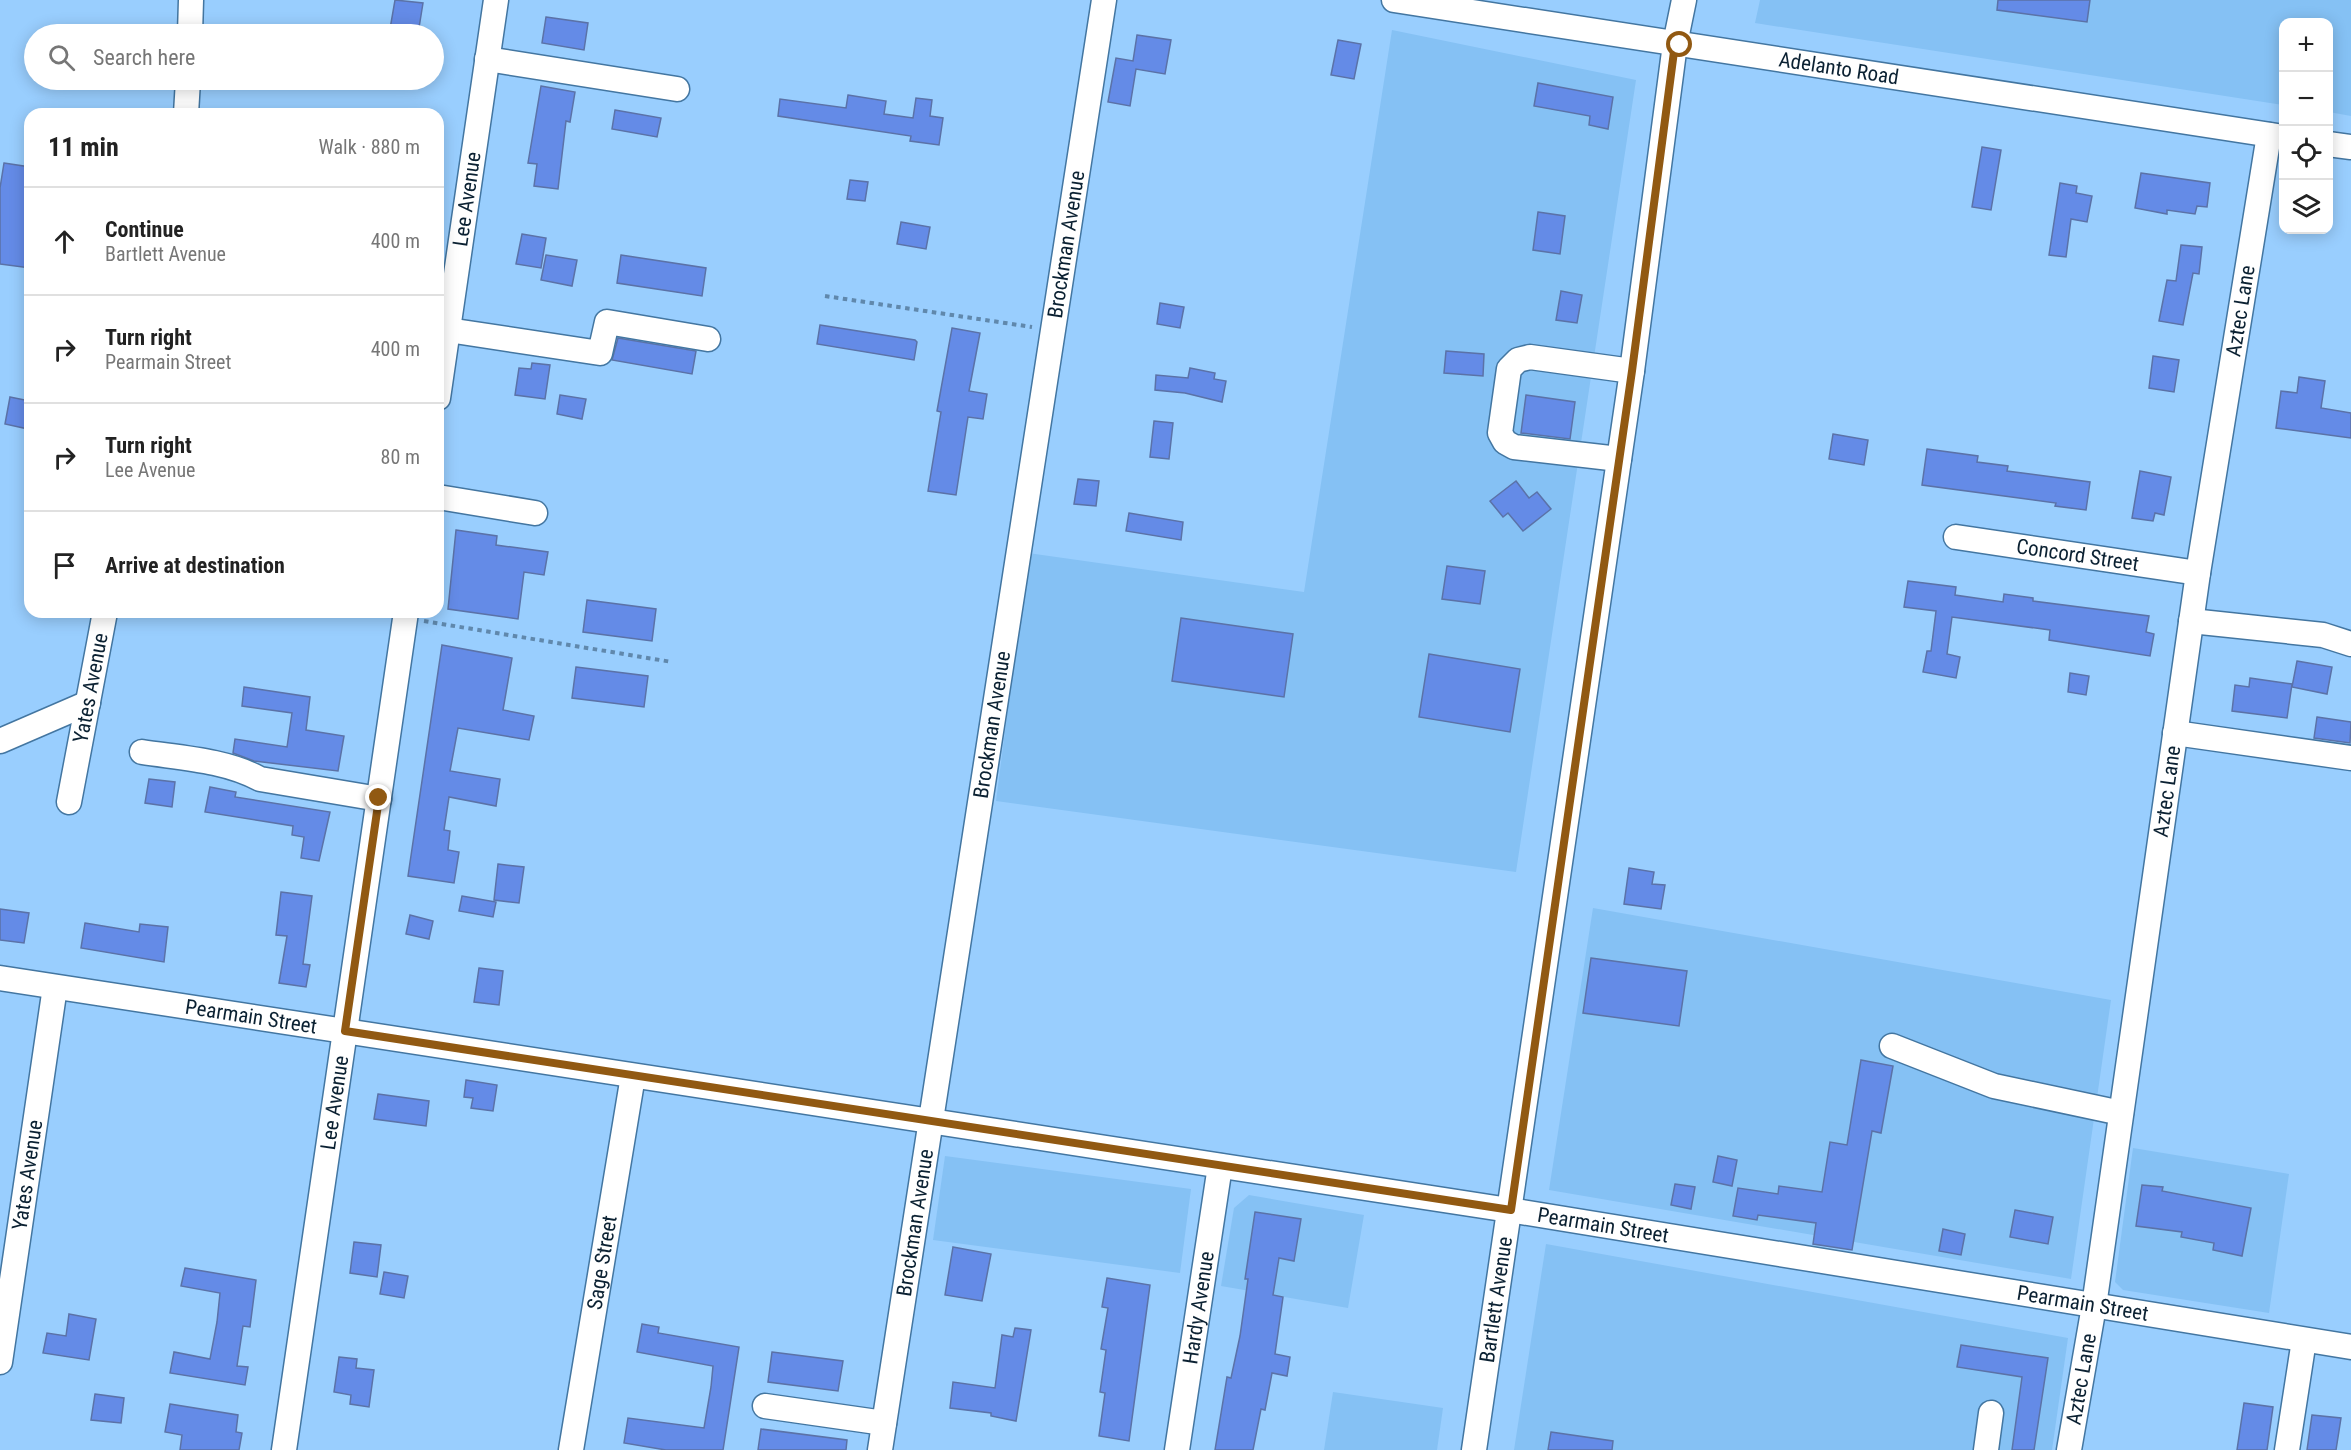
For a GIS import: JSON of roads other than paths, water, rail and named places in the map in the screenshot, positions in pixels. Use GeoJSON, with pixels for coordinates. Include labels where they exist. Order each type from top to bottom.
{"type":"FeatureCollection","features":[{"type":"Feature","properties":{"kind":"street"},"geometry":{"type":"LineString","coordinates":[[190,24],[191,0]]}},
{"type":"Feature","properties":{"kind":"street","name":"Lee Avenue"},"geometry":{"type":"LineString","coordinates":[[444,357],[496,0]]}},
{"type":"Feature","properties":{"kind":"street","name":"Brockman Avenue"},"geometry":{"type":"LineString","coordinates":[[880,1450],[1104,0]]}},
{"type":"Feature","properties":{"kind":"street","name":"Adelanto Road"},"geometry":{"type":"LineString","coordinates":[[1394,0],[2276,136]]}},
{"type":"Feature","properties":{"kind":"street","name":"Bartlett Avenue"},"geometry":{"type":"LineString","coordinates":[[1474,1450],[1511,1210],[1632,371],[1675,44],[1684,0]]}},
{"type":"Feature","properties":{"kind":"street"},"geometry":{"type":"LineString","coordinates":[[488,59],[677,89]]}},
{"type":"Feature","properties":{"kind":"street"},"geometry":{"type":"LineString","coordinates":[[186,108],[187,90]]}},
{"type":"Feature","properties":{"kind":"street","name":"Aztec Lane"},"geometry":{"type":"LineString","coordinates":[[2069,1450],[2094,1306],[2198,573],[2276,136]]}},
{"type":"Feature","properties":{"kind":"street"},"geometry":{"type":"LineString","coordinates":[[2333,145],[2351,147]]}},
{"type":"Feature","properties":{"kind":"street"},"geometry":{"type":"LineString","coordinates":[[448,330],[600,352],[607,322],[708,339]]}},
{"type":"Feature","properties":{"kind":"street"},"geometry":{"type":"LineString","coordinates":[[1619,459],[1514,447],[1505,442],[1500,433],[1509,369],[1518,360],[1530,357],[1632,371]]}},
{"type":"Feature","properties":{"kind":"street"},"geometry":{"type":"LineString","coordinates":[[444,498],[535,513]]}},
{"type":"Feature","properties":{"kind":"street","name":"Concord Street"},"geometry":{"type":"LineString","coordinates":[[1956,537],[2198,573]]}},
{"type":"Feature","properties":{"kind":"street","name":"Yates Avenue"},"geometry":{"type":"LineString","coordinates":[[69,802],[104,618]]}},
{"type":"Feature","properties":{"kind":"street","name":"Lee Avenue"},"geometry":{"type":"LineString","coordinates":[[284,1450],[406,618]]}},
{"type":"Feature","properties":{"kind":"street"},"geometry":{"type":"LineString","coordinates":[[2192,621],[2323,634],[2351,644]]}},
{"type":"Feature","properties":{"kind":"street"},"geometry":{"type":"LineString","coordinates":[[0,741],[88,704]]}},
{"type":"Feature","properties":{"kind":"street"},"geometry":{"type":"LineString","coordinates":[[2175,733],[2351,758]]}},
{"type":"Feature","properties":{"kind":"street"},"geometry":{"type":"LineString","coordinates":[[142,752],[218,764],[245,771],[260,779],[379,798]]}},
{"type":"Feature","properties":{"kind":"street","name":"Pearmain Street"},"geometry":{"type":"LineString","coordinates":[[0,978],[1511,1210],[2351,1347]]}},
{"type":"Feature","properties":{"kind":"street","name":"Yates Avenue"},"geometry":{"type":"LineString","coordinates":[[0,1362],[55,987]]}},
{"type":"Feature","properties":{"kind":"street"},"geometry":{"type":"LineString","coordinates":[[1893,1046],[1994,1086],[2121,1113]]}},
{"type":"Feature","properties":{"kind":"street","name":"Sage Street"},"geometry":{"type":"LineString","coordinates":[[572,1450],[633,1076]]}},
{"type":"Feature","properties":{"kind":"street","name":"Hardy Avenue"},"geometry":{"type":"LineString","coordinates":[[1177,1450],[1220,1166]]}},
{"type":"Feature","properties":{"kind":"street"},"geometry":{"type":"LineString","coordinates":[[2287,1450],[2304,1340]]}},
{"type":"Feature","properties":{"kind":"street"},"geometry":{"type":"LineString","coordinates":[[765,1406],[884,1423]]}},
{"type":"Feature","properties":{"kind":"street"},"geometry":{"type":"LineString","coordinates":[[1986,1450],[1991,1413]]}}]}
